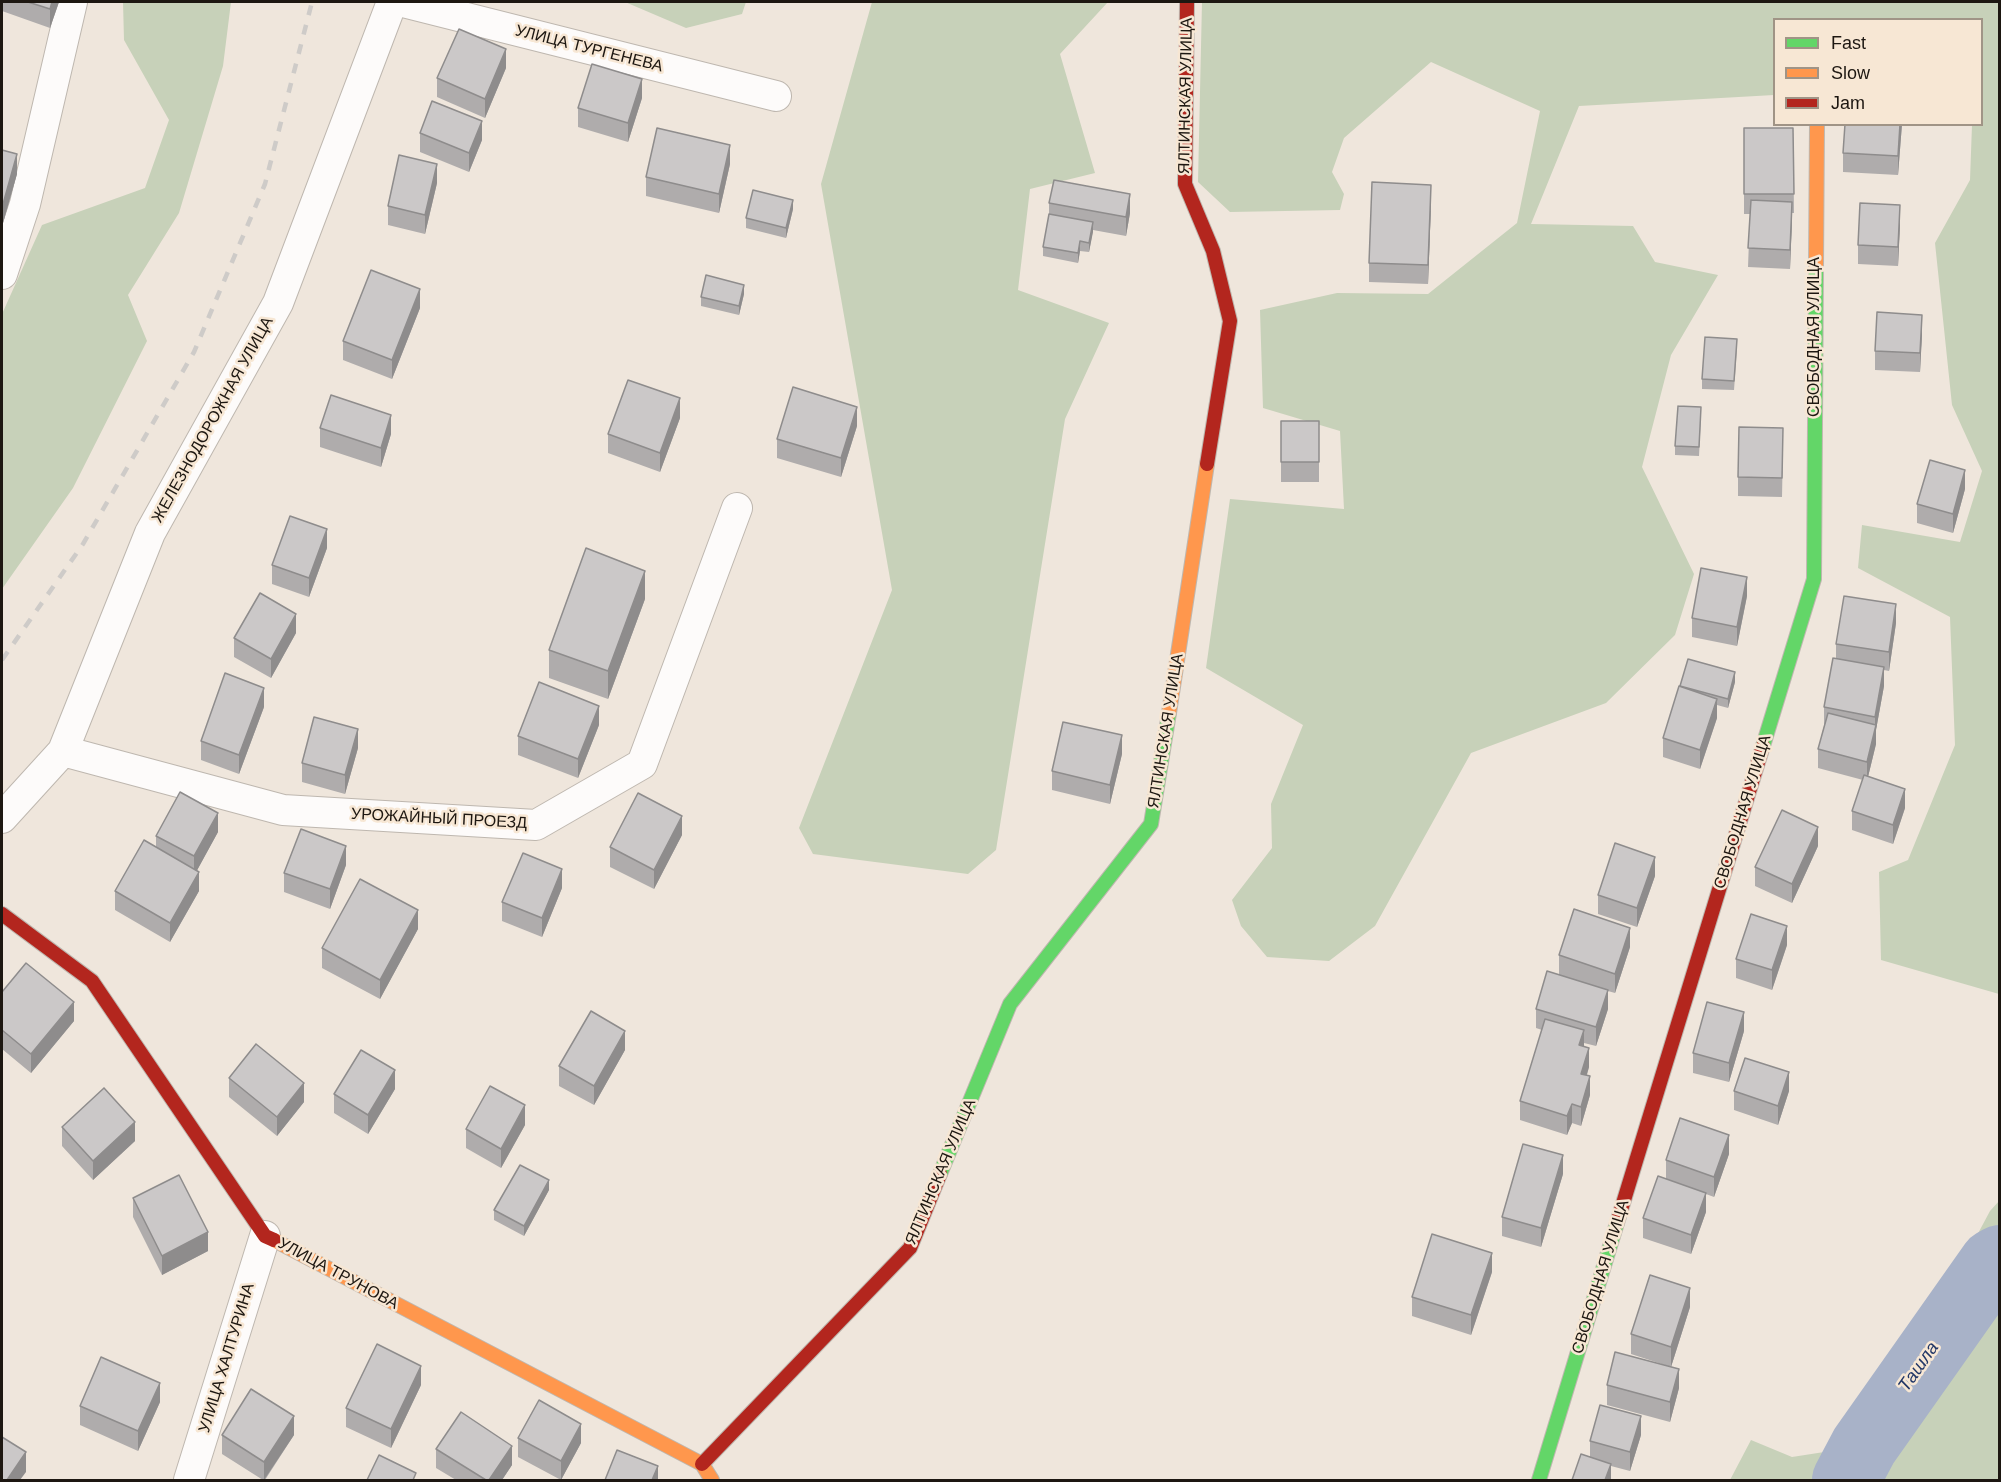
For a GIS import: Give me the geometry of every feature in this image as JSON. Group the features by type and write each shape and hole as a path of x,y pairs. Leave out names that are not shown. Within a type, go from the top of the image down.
{"street":[{"path":"2,274 25,204 72,2"},
{"name":"ЖЕЛЕЗНОДОРОЖНАЯ УЛИЦА","path":"2,818 63,751 150,534 278,303 392,2"},
{"name":"УЛИЦА ТУРГЕНЕВА","path":"403,2 776,96"},
{"name":"ЯЛТИНСКАЯ УЛИЦА","path":"702,1464 910,1248 1010,1004 1151,824 1230,321 1213,251 1185,184 1187,2"},
{"name":"СВОБОДНАЯ УЛИЦА","path":"1539,1480 1814,579 1817,126"},
{"name":"УРОЖАЙНЫЙ ПРОЕЗД","path":"63,751 283,810 536,825 642,764 737,508"},
{"name":"УЛИЦА ТРУНОВА","path":"7,924 92,981 265,1236 702,1464"},
{"name":"УЛИЦА ХАЛТУРИНА","path":"189,1480 265,1236"},
{"path":"702,1464 712,1480"}],"green space":[{"path":"123,2 231,2 223,66 179,213 128,295 147,341 73,488 2,589 2,314 42,225 145,188 169,120 124,40"},
{"path":"625,2 746,2 742,14 686,28"},
{"path":"872,2 1108,2 1060,54 1095,173 1030,189 1018,290 1109,323 1065,419 996,850 968,874 813,854 799,828 892,590 821,184"},
{"path":"1202,2 1999,2 1999,994 1881,960 1879,872 1908,860 1955,745 1950,617 1858,568 1862,525 1960,542 1982,471 1952,405 1935,243 1970,180 1972,126 1983,126 1983,18 1773,18 1773,95 1579,106 1531,224 1633,226 1655,262 1718,275 1671,355 1642,467 1694,574 1675,635 1606,703 1471,753 1375,926 1329,961 1267,957 1241,926 1232,900 1272,848 1271,804 1303,725 1206,668 1230,499 1344,509 1340,431 1263,408 1260,310 1337,293 1428,294 1517,223 1540,111 1431,62 1344,138 1332,172 1344,194 1340,210 1230,212 1198,182"},
{"path":"1999,1201 1999,1480 1730,1480 1751,1440 1792,1457 1850,1448 1920,1342 1990,1211"}],"building":[{"path":"28,2 52,2 50,9"},
{"path":"459,29 506,49 485,99 437,78"},
{"path":"592,64 642,79 628,123 578,108"},
{"path":"432,101 482,121 469,153 420,133"},
{"path":"1845,126 1900,126 1898,156 1843,153"},
{"path":"657,128 730,145 719,194 646,177"},
{"path":"1744,128 1793,128 1794,194 1744,194"},
{"path":"2,150 17,154 3,204 2,204"},
{"path":"399,155 437,164 425,215 388,206"},
{"path":"1054,180 1130,194 1126,217 1049,203"},
{"path":"1372,182 1431,185 1428,265 1369,263"},
{"path":"753,190 793,200 786,228 746,218"},
{"path":"1751,200 1792,202 1790,250 1748,248"},
{"path":"1860,203 1900,205 1898,247 1858,245"},
{"path":"1049,214 1093,222 1089,243 1080,241 1078,253 1043,247"},
{"path":"371,270 420,289 392,360 343,341"},
{"path":"706,275 744,285 739,306 701,297"},
{"path":"1877,312 1922,315 1920,353 1875,351"},
{"path":"1705,337 1737,339 1734,381 1702,379"},
{"path":"628,380 680,398 660,453 608,434"},
{"path":"793,387 857,407 841,458 777,439"},
{"path":"331,395 391,415 381,448 320,428"},
{"path":"1678,406 1701,407 1699,447 1675,446"},
{"path":"1281,421 1319,421 1319,462 1281,462"},
{"path":"1739,427 1783,428 1782,478 1738,477"},
{"path":"1930,460 1965,470 1953,514 1917,504"},
{"path":"290,516 327,529 309,578 272,565"},
{"path":"586,548 645,571 608,671 549,650"},
{"path":"1701,568 1747,577 1737,627 1692,618"},
{"path":"260,593 296,614 271,659 234,638"},
{"path":"1844,596 1896,604 1889,652 1836,644"},
{"path":"1833,658 1884,667 1875,717 1824,707"},
{"path":"1688,659 1735,672 1728,699 1680,686"},
{"path":"225,673 264,688 239,755 201,741"},
{"path":"539,682 599,706 578,759 518,736"},
{"path":"1679,686 1717,699 1700,750 1663,738"},
{"path":"1828,713 1876,725 1867,762 1818,749"},
{"path":"314,717 358,729 345,775 302,763"},
{"path":"1063,722 1122,735 1110,785 1052,771"},
{"path":"1864,775 1905,789 1893,825 1852,811"},
{"path":"180,792 218,813 194,856 156,836"},
{"path":"638,793 682,816 654,870 610,847"},
{"path":"1782,810 1818,827 1792,884 1755,867"},
{"path":"301,829 346,846 330,889 284,873"},
{"path":"144,840 199,872 170,923 115,891"},
{"path":"1615,843 1655,857 1637,908 1598,895"},
{"path":"523,853 562,869 542,918 502,902"},
{"path":"360,879 418,910 380,980 322,948"},
{"path":"1574,909 1630,928 1615,974 1559,955"},
{"path":"1751,914 1787,926 1772,970 1736,959"},
{"path":"26,963 74,1002 31,1054 2,1030 2,992"},
{"path":"1547,971 1608,990 1596,1027 1536,1009"},
{"path":"1707,1002 1744,1012 1729,1063 1693,1053"},
{"path":"591,1011 625,1031 594,1086 559,1066"},
{"path":"1545,1019 1584,1030 1579,1045 1589,1048 1581,1074 1590,1076 1581,1107 1572,1104 1567,1116 1520,1101"},
{"path":"256,1044 304,1083 277,1117 229,1078"},
{"path":"361,1050 395,1070 368,1115 334,1094"},
{"path":"1745,1058 1789,1072 1778,1106 1734,1091"},
{"path":"490,1086 525,1105 501,1149 466,1129"},
{"path":"104,1088 135,1122 93,1161 62,1127"},
{"path":"1680,1118 1729,1135 1714,1177 1666,1160"},
{"path":"1523,1144 1563,1155 1541,1228 1502,1217"},
{"path":"520,1165 549,1180 524,1226 494,1210"},
{"path":"179,1175 208,1232 162,1256 133,1198"},
{"path":"1658,1176 1706,1193 1691,1235 1643,1218"},
{"path":"1432,1234 1492,1253 1471,1315 1412,1297"},
{"path":"1650,1275 1690,1288 1671,1347 1631,1334"},
{"path":"377,1344 421,1366 391,1429 346,1408"},
{"path":"1615,1352 1679,1369 1670,1402 1607,1385"},
{"path":"101,1357 160,1383 138,1431 80,1406"},
{"path":"251,1389 294,1416 264,1462 222,1435"},
{"path":"539,1400 581,1424 561,1461 518,1438"},
{"path":"1600,1405 1641,1416 1630,1452 1590,1441"},
{"path":"461,1412 512,1446 489,1480 436,1449"},
{"path":"2,1437 26,1452 7,1480 2,1480"},
{"path":"617,1450 658,1466 652,1480 605,1480"},
{"path":"1581,1454 1611,1464 1605,1480 1572,1480"},
{"path":"379,1455 416,1473 413,1480 367,1480"}],"waterway":[{"name":"Ташла","path":"1846,1480 1864,1446 1993,1263 2000,1259"}],"railway":[{"path":"2,660 83,544 194,352 265,184 312,2"}],"traffic: fast":[{"path":"1763,746 1814,579 1816,266"},
{"path":"940,1174 1010,1004 1151,824 1169,713"},
{"path":"1539,1480 1617,1223"}],"traffic: slow":[{"path":"1816,266 1817,126"},
{"path":"1169,713 1207,464"},
{"path":"274,1240 702,1464 712,1480"}],"traffic: jam":[{"path":"1187,2 1185,184 1213,251 1230,321 1207,464"},
{"path":"1617,1223 1763,746"},
{"path":"2,914 92,981 265,1236 274,1240"},
{"path":"702,1464 910,1248 940,1174"}]}
